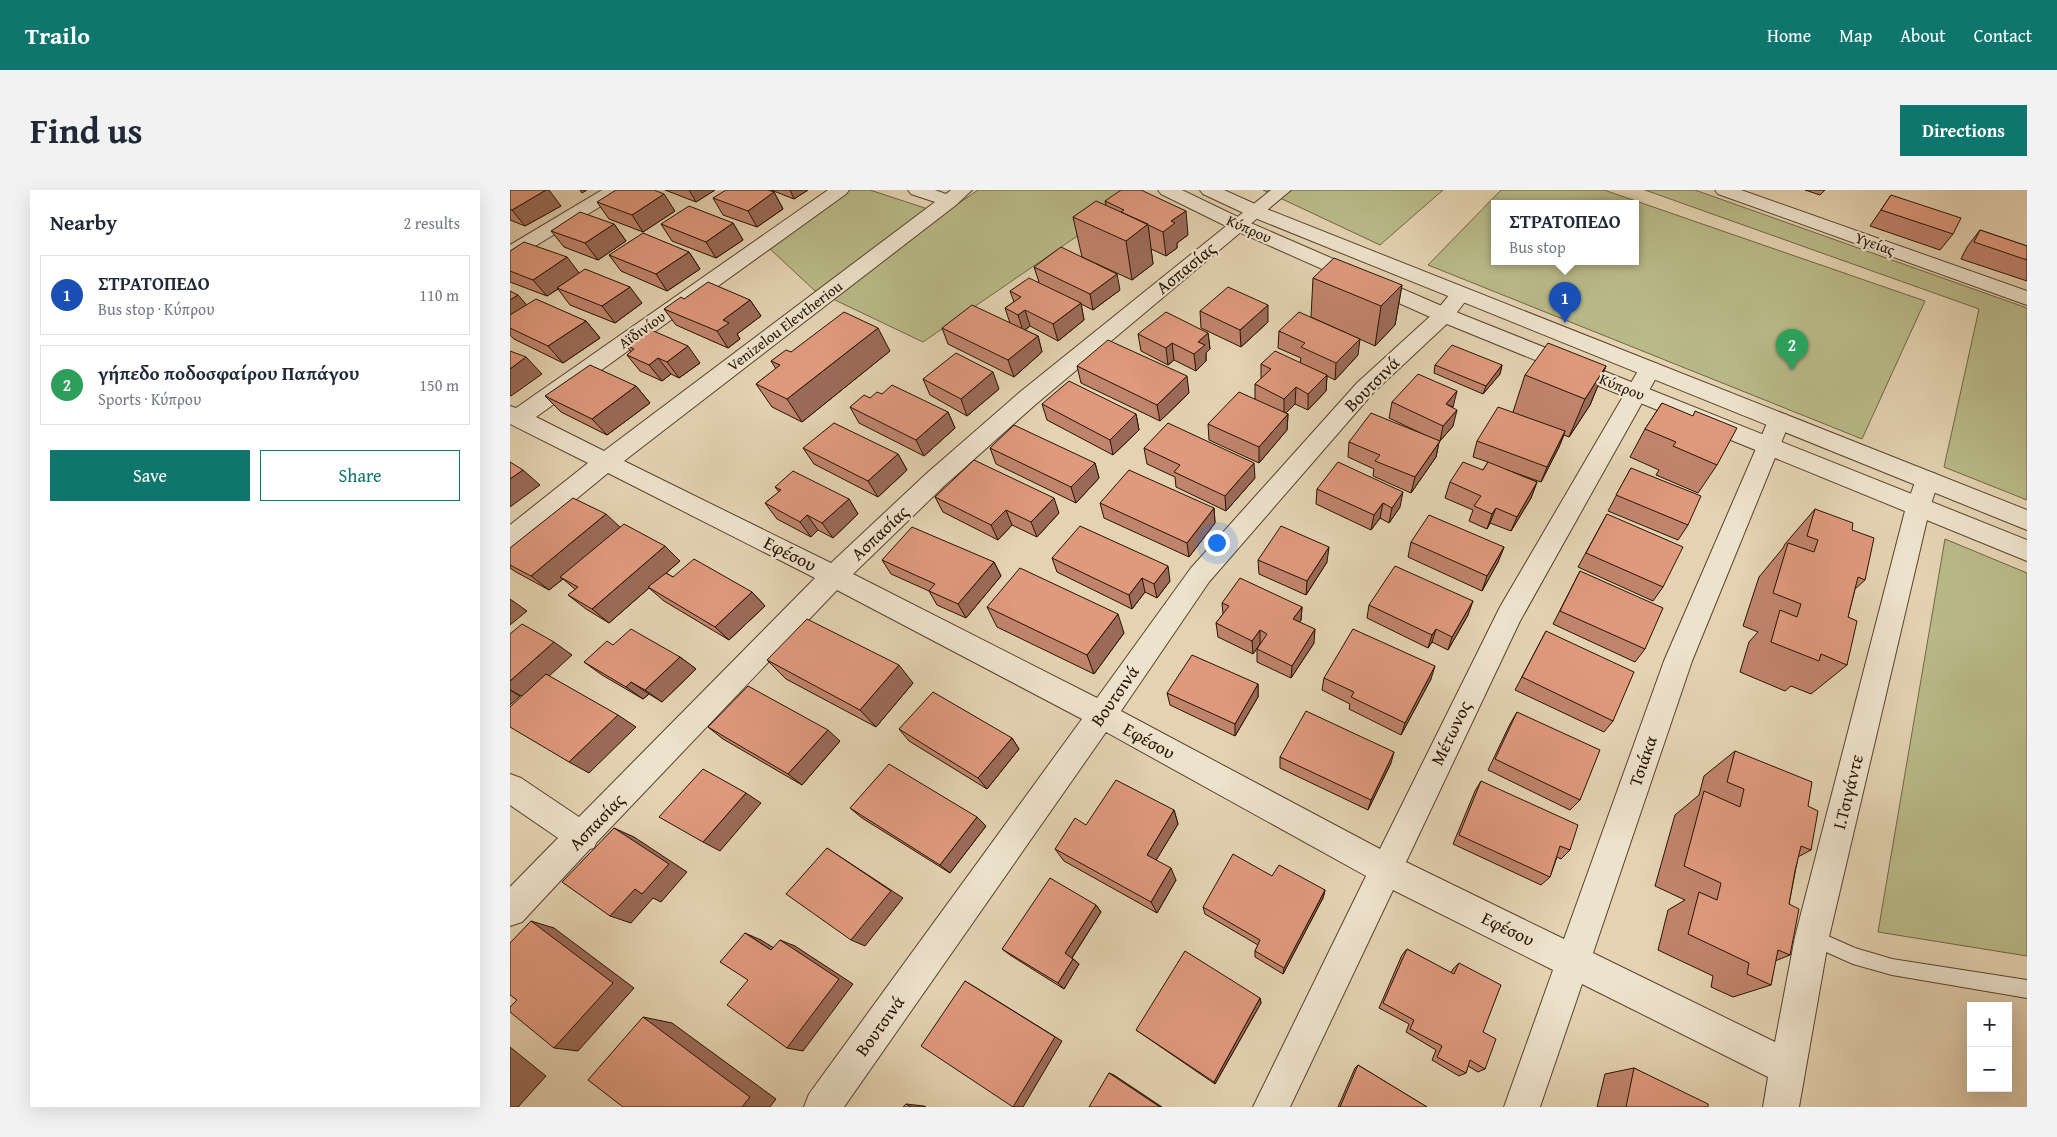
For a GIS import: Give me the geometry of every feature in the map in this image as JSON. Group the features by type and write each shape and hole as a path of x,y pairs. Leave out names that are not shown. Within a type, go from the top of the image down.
{"street":[{"path":"510,253 615,190"},
{"name":"Αϊδινίου","path":"514,416 840,190"},
{"path":"917,190 956,196"},
{"name":"Κύπρου","path":"1167,190 1248,218 1452,305 1922,494 2027,551"},
{"name":"Κύπρου","path":"1209,190 1248,218"},
{"name":"Ασπασίας","path":"510,910 583,837 834,576 935,480 1028,398 1282,190"},
{"name":"Υγείας","path":"1724,190 2027,298"},
{"name":"Venizelou Elevtheriou","path":"510,539 607,461 956,196"},
{"name":"Βουτσινά","path":"822,1107 1200,575 1365,388 1452,305"},
{"name":"Μέτωνος","path":"1271,1107 1508,615 1643,381"},
{"name":"Εφέσου","path":"514,416 834,576 1102,715 1385,869 1573,960 1788,1068"},
{"name":"Τσιάκα","path":"1522,1107 1678,661 1773,433"},
{"name":"Κύπρου","path":"1922,494 2027,520"},
{"name":"Ι.Τσιγάντε","path":"1782,1107 1812,937 1922,494"},
{"path":"510,788 583,837"}],"lane":[{"path":"1812,937 1853,956 1892,967 2027,989"}],"green space":[{"path":"848,190 870,190 943,214 978,190 1127,190 1137,195 923,342 814,290 768,247"},
{"path":"1263,190 1443,190 1380,245"},
{"path":"1501,190 1604,190 1633,200 1491,200"},
{"path":"1645,190 1695,190 2027,308 2027,500 1944,467 1979,309"},
{"path":"1491,200 1491,265 1639,265 1639,202 1925,301 1862,439 1428,265"},
{"path":"1945,539 2027,573 2027,956 1878,932"}],"building":[{"path":"510,190 546,190 512,210 510,209"},
{"path":"616,190 654,190 664,194 632,215 597,202"},
{"path":"726,190 768,190 774,192 748,211 713,198"},
{"path":"1121,190 1141,190 1186,211 1171,221 1175,223 1163,232 1121,212 1124,210 1105,201"},
{"path":"1891,195 1961,218 1953,234 1881,210"},
{"path":"1096,201 1148,224 1126,241 1073,217"},
{"path":"689,206 733,223 706,242 661,224"},
{"path":"580,212 614,224 585,243 551,231"},
{"path":"1980,230 2027,246 2027,260 1974,242"},
{"path":"643,233 689,252 656,274 609,255"},
{"path":"524,242 567,257 533,280 510,271 510,251"},
{"path":"1061,247 1117,274 1090,294 1034,267"},
{"path":"1334,258 1402,285 1381,306 1313,278"},
{"path":"585,269 630,287 602,306 557,288"},
{"path":"1029,278 1081,303 1053,324 1025,310 1018,315 1005,308 1021,297 1010,291"},
{"path":"708,282 750,300 723,320 729,323 717,331 664,309 681,297 684,299"},
{"path":"1228,287 1268,305 1240,330 1200,311"},
{"path":"510,291 518,295 510,300"},
{"path":"536,299 586,321 548,346 510,328 510,315"},
{"path":"972,305 1038,336 1008,360 942,328"},
{"path":"844,312 878,328 787,399 756,384 780,365 771,361 786,350 791,352"},
{"path":"1166,312 1208,333 1198,342 1205,345 1194,354 1172,343 1166,348 1138,334"},
{"path":"1299,312 1360,339 1336,363 1301,347 1305,343 1279,331"},
{"path":"649,329 688,346 667,362 658,358 649,365 627,355 634,349 626,345"},
{"path":"1108,340 1187,376 1157,405 1077,366"},
{"path":"1548,343 1606,366 1585,399 1525,375"},
{"path":"1452,345 1502,365 1486,386 1435,365"},
{"path":"510,351 526,357 510,369"},
{"path":"1275,351 1327,375 1308,394 1296,387 1284,399 1255,384 1271,369 1261,364"},
{"path":"956,353 993,372 961,399 923,379"},
{"path":"590,365 636,386 592,419 545,396"},
{"path":"1418,374 1457,391 1446,404 1457,410 1443,426 1392,402"},
{"path":"1069,381 1136,414 1110,440 1042,404"},
{"path":"892,385 948,412 916,440 850,407 864,395 870,398 877,392 882,394"},
{"path":"1239,392 1288,414 1259,447 1208,424"},
{"path":"1662,403 1693,416 1695,411 1737,428 1717,465 1673,446 1676,442 1645,429"},
{"path":"1498,407 1565,431 1547,467 1477,441"},
{"path":"1371,413 1440,441 1415,477 1375,461 1380,455 1349,442"},
{"path":"834,423 898,454 868,481 803,448"},
{"path":"1168,423 1254,463 1225,496 1174,472 1180,465 1144,448"},
{"path":"1014,425 1095,463 1071,487 990,448"},
{"path":"974,460 1054,498 1031,522 1006,510 991,525 935,497"},
{"path":"510,462 523,470 510,479"},
{"path":"1338,462 1403,492 1392,508 1383,503 1374,515 1317,489"},
{"path":"1463,462 1483,470 1488,462 1537,482 1517,517 1496,508 1492,514 1474,506 1481,496 1450,482"},
{"path":"1631,468 1701,496 1688,525 1616,495"},
{"path":"1129,470 1214,508 1187,543 1100,503"},
{"path":"793,471 849,499 822,523 807,515 800,522 765,503 781,490 775,487"},
{"path":"573,498 606,514 531,576 510,565 510,548"},
{"path":"1815,509 1853,523 1852,530 1874,538 1865,580 1858,577 1848,617 1857,621 1847,665 1821,654 1819,661 1771,642 1780,610 1797,617 1801,604 1773,593 1788,543 1814,552 1818,540 1807,536"},
{"path":"1607,514 1683,547 1663,587 1586,553"},
{"path":"1429,515 1504,547 1487,576 1411,542"},
{"path":"624,524 665,546 592,609 568,595 578,587 560,577"},
{"path":"1080,526 1168,566 1154,584 1142,578 1129,595 1052,558"},
{"path":"1281,526 1329,547 1307,581 1258,560"},
{"path":"912,527 994,562 958,604 929,591 935,584 882,560"},
{"path":"694,559 752,592 715,627 648,587 666,573 673,577"},
{"path":"1395,566 1473,601 1452,637 1436,629 1432,635 1369,605"},
{"path":"1020,568 1118,614 1087,655 987,607"},
{"path":"1580,571 1663,608 1645,649 1560,611"},
{"path":"1240,578 1302,607 1293,619 1315,629 1292,666 1257,649 1267,634 1260,630 1252,641 1216,623 1229,606 1222,603"},
{"path":"807,619 899,665 860,710 767,660"},
{"path":"522,624 554,642 510,681 510,634"},
{"path":"631,629 680,657 645,690 631,682 626,687 584,662 607,641 613,645"},
{"path":"1353,629 1435,666 1405,723 1351,697 1354,692 1324,678"},
{"path":"1546,631 1634,672 1613,721 1522,677"},
{"path":"1192,655 1258,684 1235,724 1167,693"},
{"path":"546,674 618,715 569,762 510,727 510,707"},
{"path":"748,686 828,730 788,774 708,727"},
{"path":"933,692 1012,738 978,778 899,729"},
{"path":"1306,711 1394,752 1371,800 1280,757"},
{"path":"1517,712 1600,750 1580,800 1495,759"},
{"path":"1735,751 1812,782 1808,806 1818,811 1811,850 1801,846 1795,871 1789,904 1799,909 1790,955 1778,950 1771,985 1747,974 1749,963 1688,934 1699,892 1717,900 1721,883 1684,866 1704,791 1740,807 1744,789 1727,782"},
{"path":"889,764 977,817 940,865 850,808"},
{"path":"703,769 746,793 703,842 659,817"},
{"path":"1116,780 1174,810 1147,855 1171,868 1151,902 1055,849 1075,818 1086,825"},
{"path":"1481,781 1578,825 1570,850 1560,846 1550,877 1459,835"},
{"path":"614,828 669,864 642,894 635,889 610,916 562,882"},
{"path":"827,848 891,891 851,940 786,894"},
{"path":"1233,854 1272,876 1279,865 1325,890 1284,968 1255,951 1260,940 1203,907"},
{"path":"1050,878 1096,905 1065,953 1073,959 1058,983 1002,949"},
{"path":"531,921 613,983 554,1048 510,1012 510,1007 517,1000 510,995 510,943"},
{"path":"745,933 771,950 780,940 839,979 787,1048 727,1005 748,980 720,962"},
{"path":"1407,949 1454,974 1459,963 1501,985 1483,1032 1496,1039 1485,1069 1470,1060 1466,1073 1437,1057 1442,1046 1410,1029 1414,1020 1383,1003"},
{"path":"1185,951 1260,998 1214,1082 1136,1030"},
{"path":"965,981 1055,1037 1013,1107 921,1046"},
{"path":"643,1017 750,1097 742,1107 623,1107 588,1080"},
{"path":"1358,1065 1427,1107 1340,1107"},
{"path":"1634,1068 1708,1104 1708,1107 1626,1107"},
{"path":"1109,1073 1160,1107 1089,1107"}],"place":[{"name":"ΣΤΡΑΤΟΠΕΔΟ","path":"1565,323"},
{"name":"γήπεδο ποδοσφαίρου Παπάγου","path":"1792,370"}]}
